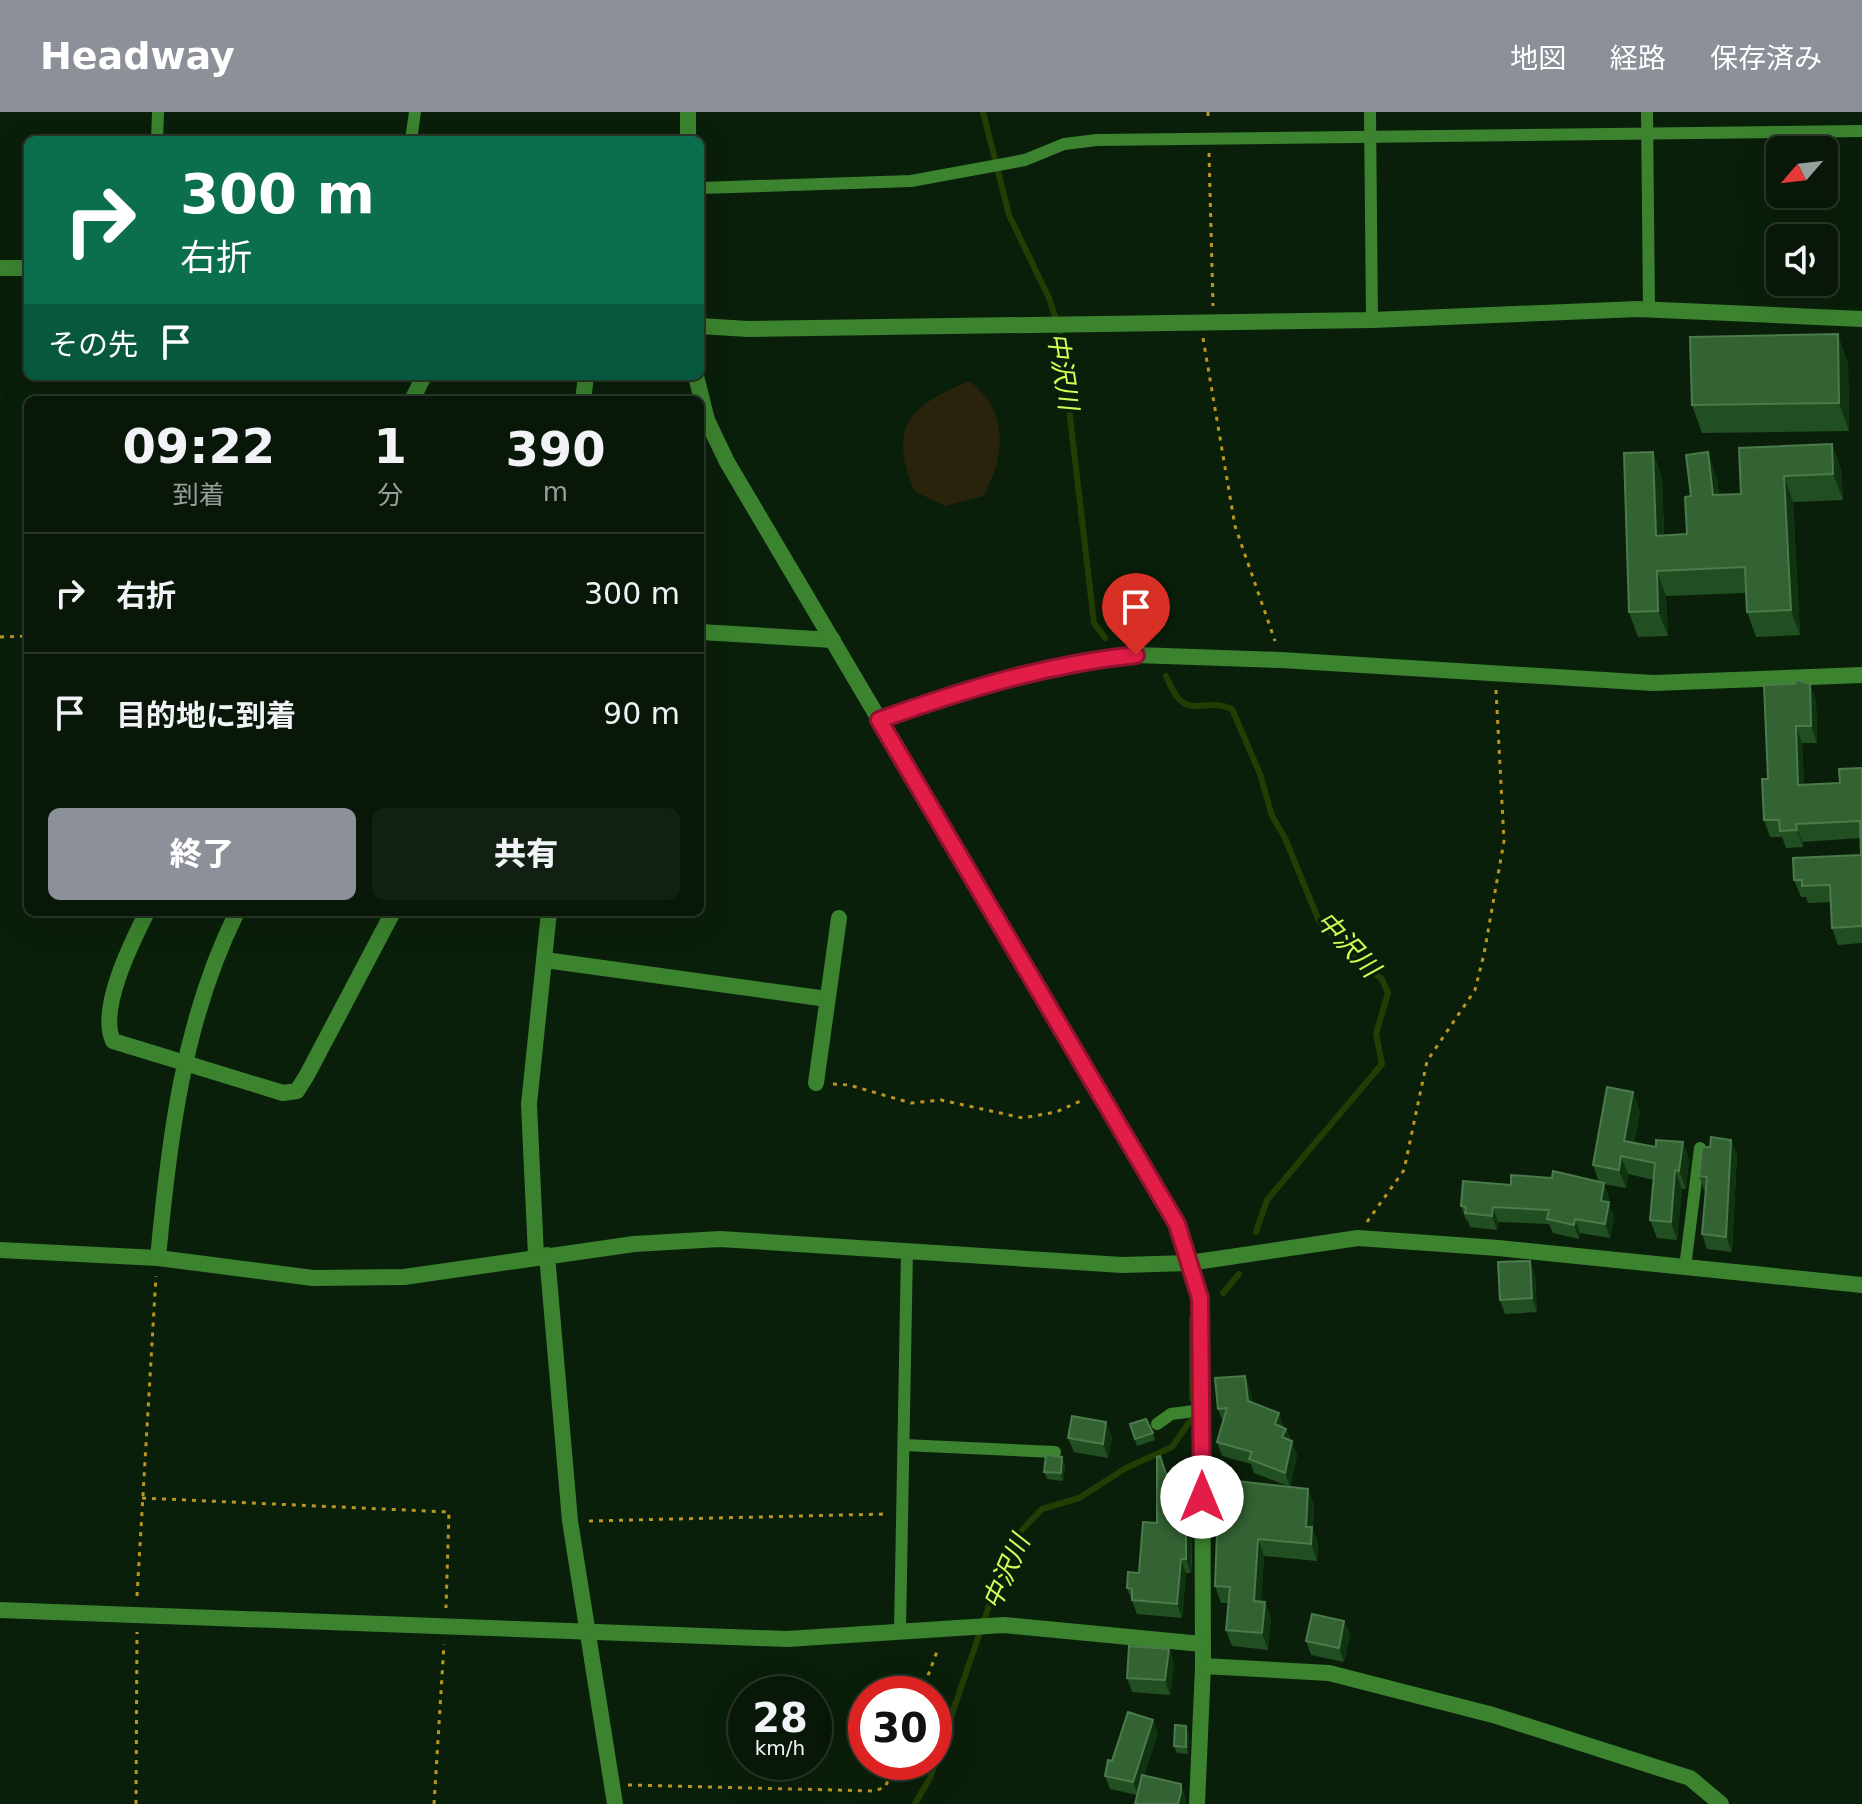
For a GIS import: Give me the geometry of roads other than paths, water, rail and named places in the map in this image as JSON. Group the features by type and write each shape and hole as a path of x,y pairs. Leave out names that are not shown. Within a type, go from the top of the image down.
{"street":[{"path":"688,112 688,136"},
{"path":"0,268 24,268"},
{"path":"704,326 748,329 1372,320 1649,309 1862,319"},
{"path":"704,408 727,462 1177,1224 1200,1298 1203,1666 1197,1804"},
{"path":"704,632 833,640"},
{"path":"879,720 963,690 1083,661 1136,655 1281,660 1653,683 1862,675"},
{"path":"145,916 121,967 108,1031 113,1041 283,1093 297,1091 391,916"},
{"path":"158,1258 183,1064 203,990 235,916"},
{"path":"549,916 529,1104 541,1255 570,1521 615,1804"},
{"path":"816,1083 839,918"},
{"path":"545,960 827,999"},
{"path":"0,1250 158,1258 313,1278 389,1277 634,1244 720,1239 1122,1265 1189,1263 1358,1238 1862,1285"},
{"path":"0,1610 787,1639 949,1626 1004,1625 1202,1644"},
{"path":"1203,1666 1329,1673 1493,1715 1690,1778 1721,1804"}],"lane":[{"path":"157,136 158,112"},
{"path":"412,136 415,112"},
{"path":"1370,112 1372,320"},
{"path":"1647,112 1649,309"},
{"path":"704,188 911,181 1025,160 1064,144 1370,134 1862,131"},
{"path":"1685,1267 1700,1148"},
{"path":"900,1630 907,1250"},
{"path":"1157,1424 1179,1411 1202,1410"},
{"path":"904,1445 1055,1452"}],"waterway":[{"name":"中沢川","path":"983,112 1009,215 1049,298 1060,331 1094,623 1105,638"},
{"name":"中沢川","path":"1166,676 1173,691 1187,705 1232,709 1260,774 1272,816 1285,838 1319,921 1382,979 1388,993 1376,1034 1382,1064 1267,1200 1256,1232"},
{"name":"中沢川","path":"1223,1293 1239,1274"},
{"name":"中沢川","path":"1192,1318 1192,1399"},
{"name":"中沢川","path":"915,1804 930,1778 1002,1568 1021,1531 1042,1509 1079,1498 1126,1468 1172,1447 1190,1421"}]}
